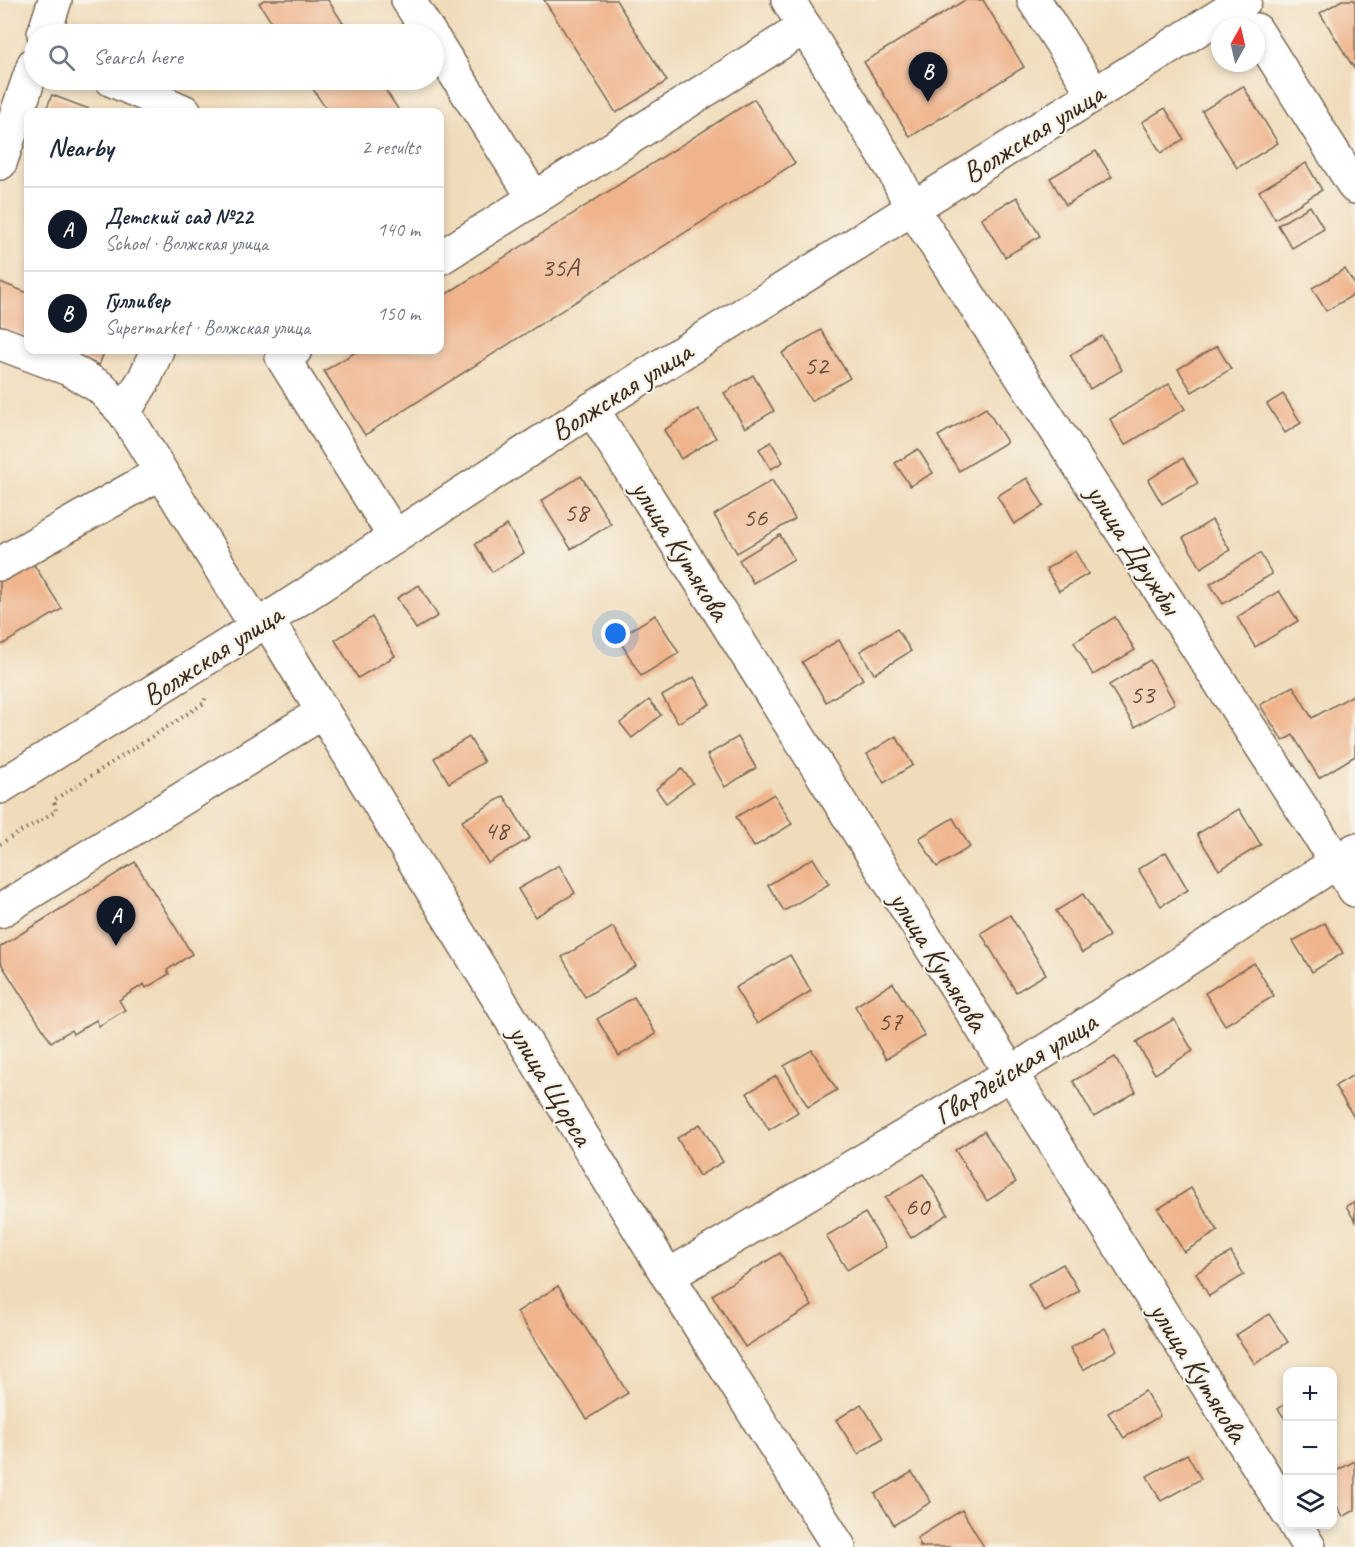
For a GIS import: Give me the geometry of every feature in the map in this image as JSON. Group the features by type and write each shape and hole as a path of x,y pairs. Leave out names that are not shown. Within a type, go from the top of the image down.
{"street":[{"path":"47,24 55,0"},
{"path":"408,0 424,24"},
{"name":"улица Дружбы","path":"788,0 894,171 912,208 1346,856 1355,890"},
{"path":"1034,0 1094,94"},
{"path":"1248,15 1355,187"},
{"name":"Волжская улица","path":"0,787 262,623 592,409 1094,94 1248,15"},
{"path":"444,255 805,27"},
{"path":"444,56 534,198"},
{"path":"0,163 25,90"},
{"path":"135,90 176,108"},
{"name":"улица Щорса","path":"0,343 24,352"},
{"name":"улица Щорса","path":"29,354 69,369 100,387 124,412 160,473 323,712 668,1276 839,1547"},
{"path":"124,412 145,378 155,354"},
{"path":"287,354 282,357 396,537"},
{"name":"улица Кутякова","path":"592,409 1283,1507"},
{"path":"0,564 160,473"},
{"path":"0,911 323,712"},
{"name":"Гвардейская улица","path":"668,1276 1010,1074 1346,856"},
{"path":"1298,1529 1309,1547"}],"path":[{"path":"0,844 56,811 54,800 204,703 207,693"}],"building":[{"path":"264,0 328,0 344,24 273,24 259,3"},
{"path":"544,0 616,0 667,81 616,113"},
{"path":"965,0 983,0 1024,67 910,137 864,62"},
{"path":"1342,0 1355,0 1355,70 1320,13"},
{"path":"1243,86 1278,143 1237,168 1202,111"},
{"path":"314,90 386,90 397,108 325,108"},
{"path":"52,95 86,108 47,108"},
{"path":"754,99 795,163 365,435 324,371 352,354 444,354 444,295"},
{"path":"1165,108 1184,139 1161,153 1142,122"},
{"path":"1096,151 1112,177 1066,205 1050,178"},
{"path":"1306,163 1322,190 1275,219 1259,191"},
{"path":"1017,197 1040,236 1005,257 981,218"},
{"path":"1310,206 1324,229 1292,248 1278,225"},
{"path":"1345,269 1355,285 1355,294 1326,311 1312,288"},
{"path":"0,282 24,291 24,335 0,326"},
{"path":"821,330 850,378 811,401 782,353"},
{"path":"1102,336 1122,370 1090,389 1070,355"},
{"path":"1217,346 1231,369 1192,392 1178,369"},
{"path":"70,354 103,354 99,365"},
{"path":"753,375 774,411 745,428 724,393"},
{"path":"1169,384 1185,409 1125,445 1110,419"},
{"path":"1283,394 1301,423 1285,433 1267,404"},
{"path":"986,408 1007,442 959,471 938,436"},
{"path":"698,409 716,438 681,459 664,430"},
{"path":"771,442 783,462 771,469 759,449"},
{"path":"918,449 933,473 910,486 895,463"},
{"path":"1183,458 1198,483 1162,504 1148,480"},
{"path":"581,476 611,524 571,549 541,501"},
{"path":"1027,478 1044,506 1014,524 997,496"},
{"path":"772,480 795,519 737,553 714,515"},
{"path":"1212,520 1230,550 1201,568 1183,538"},
{"path":"507,525 524,553 492,572 475,544"},
{"path":"780,535 794,559 753,583 739,560"},
{"path":"1075,551 1088,574 1059,591 1046,569"},
{"path":"1260,553 1272,574 1223,604 1210,584"},
{"path":"31,560 62,609 0,646 0,579"},
{"path":"419,585 438,616 416,629 397,598"},
{"path":"1279,591 1298,621 1255,647 1237,617"},
{"path":"655,615 679,653 641,676 618,638"},
{"path":"372,617 395,656 358,678 335,640"},
{"path":"1115,617 1135,650 1093,675 1074,642"},
{"path":"897,629 911,651 874,674 860,651"},
{"path":"839,640 863,679 826,702 802,662"},
{"path":"1150,660 1175,703 1135,727 1109,685"},
{"path":"694,677 710,704 678,723 662,696"},
{"path":"1293,686 1312,718 1355,694 1355,756 1319,778 1293,735 1283,741 1260,705"},
{"path":"649,700 661,715 632,738 620,723"},
{"path":"896,736 913,765 884,783 867,754"},
{"path":"469,737 484,762 449,783 434,758"},
{"path":"738,737 756,768 725,787 707,755"},
{"path":"682,769 693,783 666,803 656,789"},
{"path":"774,794 792,824 754,847 736,817"},
{"path":"504,796 530,838 488,863 462,821"},
{"path":"1239,809 1261,845 1219,870 1197,834"},
{"path":"953,818 970,847 937,867 919,838"},
{"path":"1166,852 1188,890 1161,906 1138,869"},
{"path":"813,858 829,884 784,911 768,885"},
{"path":"135,862 192,954 167,970 169,974 146,988 144,984 119,1000 125,1010 99,1026 96,1020 73,1034 71,1030 51,1042 0,962 0,947"},
{"path":"559,865 575,893 535,917 518,889"},
{"path":"1083,894 1109,936 1082,953 1056,911"},
{"path":"1010,915 1046,974 1016,992 981,933"},
{"path":"1325,923 1343,953 1312,972 1293,941"},
{"path":"613,927 636,966 585,997 562,957"},
{"path":"790,955 811,991 757,1024 735,988"},
{"path":"1254,963 1274,996 1225,1025 1205,993"},
{"path":"893,983 925,1036 886,1059 855,1006"},
{"path":"634,997 656,1034 619,1056 597,1019"},
{"path":"1174,1019 1193,1051 1155,1074 1136,1042"},
{"path":"812,1050 837,1090 808,1107 784,1066"},
{"path":"1115,1057 1136,1092 1094,1117 1073,1081"},
{"path":"1355,1074 1355,1119 1335,1086"},
{"path":"776,1076 798,1112 769,1130 747,1093"},
{"path":"700,1124 723,1162 699,1176 677,1138"},
{"path":"984,1131 1016,1182 987,1201 955,1150"},
{"path":"923,1174 948,1214 911,1238 885,1198"},
{"path":"1191,1188 1218,1231 1184,1252 1158,1209"},
{"path":"1355,1201 1355,1221 1346,1206"},
{"path":"865,1213 886,1247 847,1270 826,1236"},
{"path":"1231,1252 1244,1275 1209,1296 1196,1273"},
{"path":"780,1253 812,1306 745,1347 712,1295"},
{"path":"1063,1264 1079,1291 1045,1312 1028,1284"},
{"path":"558,1286 628,1393 587,1419 517,1312"},
{"path":"1269,1314 1288,1342 1255,1364 1236,1335"},
{"path":"1105,1328 1117,1350 1083,1370 1070,1348"},
{"path":"1145,1391 1160,1416 1124,1438 1108,1413"},
{"path":"861,1404 883,1438 858,1454 836,1420"},
{"path":"1283,1406 1283,1416 1278,1409"},
{"path":"1187,1454 1201,1479 1161,1501 1147,1476"},
{"path":"1355,1461 1355,1510 1343,1517 1337,1507 1337,1470"},
{"path":"912,1472 931,1502 894,1525 875,1494"},
{"path":"962,1510 984,1547 919,1547 921,1546 917,1538"}],"place":[{"name":"Гулливер","path":"928,102"},
{"name":"Детский сад №22","path":"116,946"}]}
